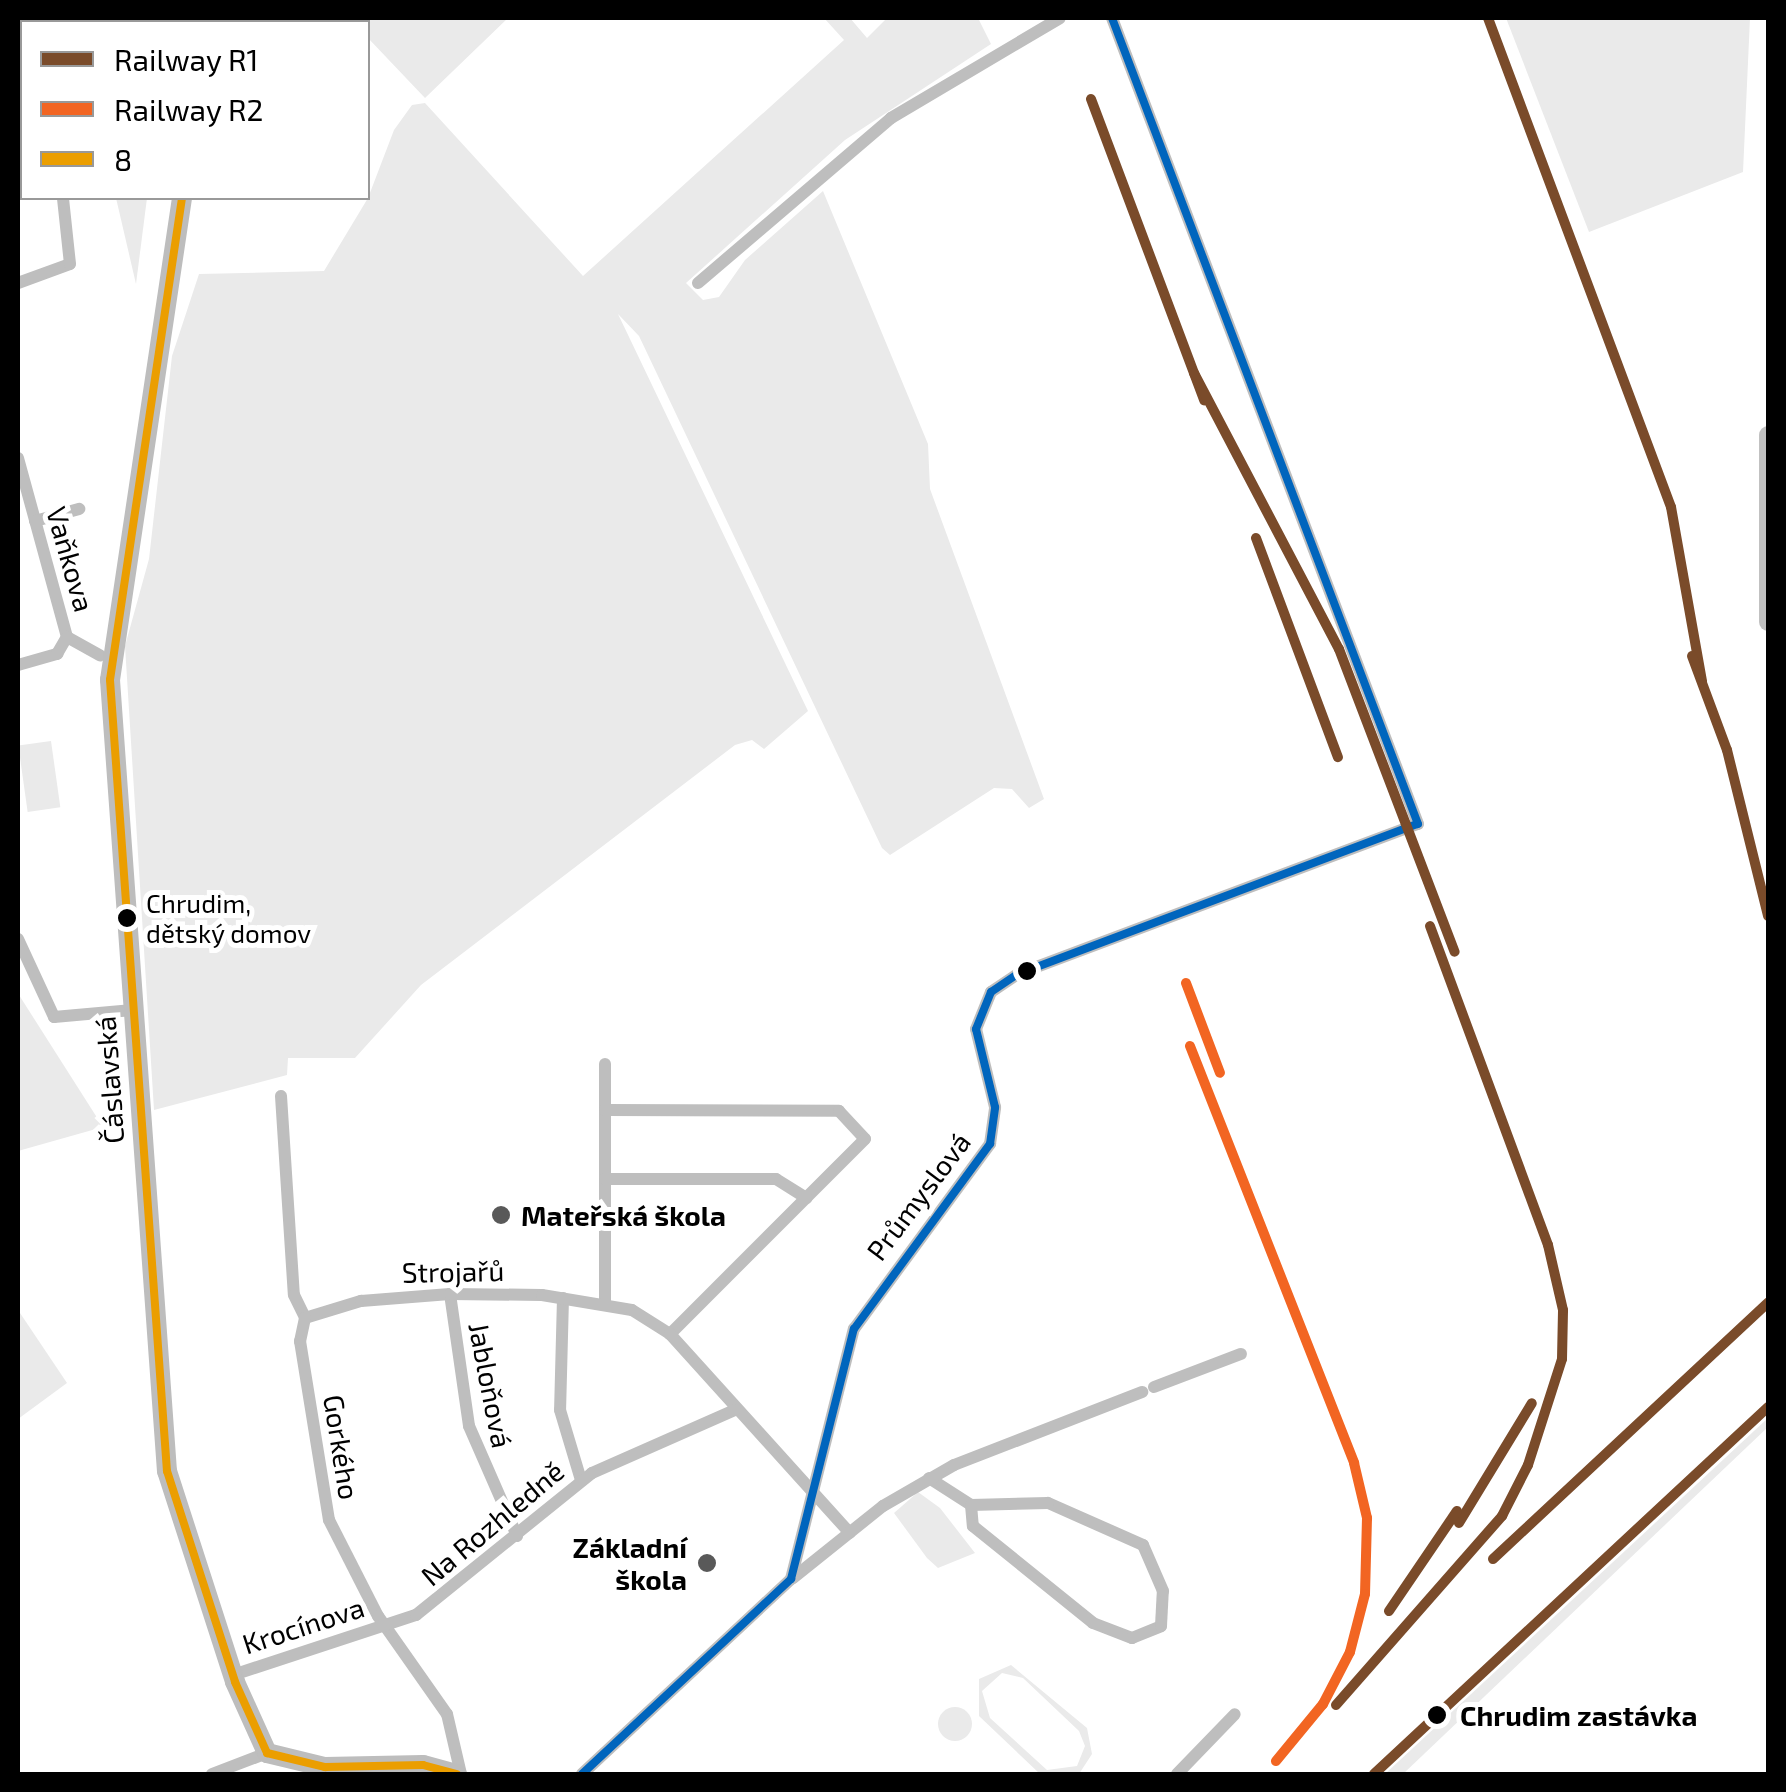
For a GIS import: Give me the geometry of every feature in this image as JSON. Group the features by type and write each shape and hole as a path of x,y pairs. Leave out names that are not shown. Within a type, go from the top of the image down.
{"main road":[{"name":"Čáslavská","path":"182,200 105,655 166,1462 233,1675 268,1752"},
{"path":"268,1752 325,1767 423,1765 459,1774"}],"street":[{"path":"698,283 890,118 1060,18"},
{"name":"Průmyslová","path":"791,1579 854,1329 990,1144 994,1107 976,1030 991,992 1018,974 1418,824 1112,18"},
{"path":"18,283 70,264 63,200"},
{"path":"1768,434 1768,622"},
{"name":"Vaňkova","path":"18,458 68,637 105,655"},
{"path":"35,521 79,509"},
{"path":"57,654 68,637"},
{"path":"18,665 57,654 105,655"},
{"path":"18,938 54,1016 133,1010"},
{"path":"605,1064 605,1303"},
{"name":"Gorkého","path":"281,1096 294,1295 305,1318 300,1341 330,1520 447,1714 459,1774"},
{"path":"605,1110 839,1111 865,1139 670,1334"},
{"path":"605,1179 776,1178 806,1198"},
{"name":"Strojařů","path":"305,1318 360,1301 450,1294 605,1303 670,1334 812,1500 850,1533"},
{"name":"Jabloňová","path":"450,1294 469,1426 502,1516 517,1536"},
{"path":"563,1298 560,1410 581,1480"},
{"path":"582,1774 791,1579 930,1478 1241,1354"},
{"name":"Na Rozhledně","path":"390,1625 441,1601 581,1480 735,1410"},
{"path":"930,1478 971,1506 1048,1503 1143,1546 1164,1591 1161,1626 1132,1638 1094,1624 974,1526 971,1506"},
{"name":"Krocínova","path":"233,1675 390,1625"},
{"path":"1178,1774 1235,1714"},
{"path":"212,1774 268,1752"}],"shaded area":[{"path":"348,18 508,18 425,98 370,40 370,20"},
{"path":"824,18 850,18 867,38 887,18 978,18 991,44 845,140 686,283 703,300 719,297 745,260 823,191 928,444 930,489 1044,799 1029,808 1012,789 994,788 890,855 882,848 639,336 618,314 808,711 764,749 752,740 735,745 421,985 355,1058 288,1058 287,1075 154,1110 125,646 149,559 172,356 199,274 324,271 370,200 394,130 412,105 425,103 583,276 844,40"},
{"path":"1506,18 1750,18 1743,172 1589,232"},
{"path":"116,200 147,200 136,284"},
{"path":"51,741 60,807 28,812 18,746"},
{"path":"19,995 103,1127 18,1151"},
{"path":"18,1310 67,1383 18,1419"},
{"path":"1768,1418 1768,1427 1403,1774 1385,1774"},
{"path":"918,1492 940,1508 975,1553 938,1568 927,1558 894,1513"},
{"path":"1011,1665 1087,1728 1092,1754 1079,1774 1040,1774 979,1716 979,1679","holes":["1002,1673 1023,1678 1079,1731 1085,1746 1077,1766 1047,1770 990,1718 982,1691"]},
{"path":"955,1707 967,1712 972,1724 967,1736 955,1741 943,1736 938,1724 943,1712"}],"rail line":[{"name":"R1","path":"1488,18 1671,507 1702,681"},
{"name":"R1","path":"1091,99 1204,400"},
{"name":"R1","path":"1194,373 1339,649 1455,952"},
{"name":"R1","path":"1256,538 1338,757"},
{"name":"R1","path":"1692,656 1727,750 1768,916"},
{"name":"R1","path":"1336,1705 1502,1516 1528,1465 1562,1359 1563,1310 1548,1245 1430,926"},
{"name":"R2","path":"1186,983 1220,1073"},
{"name":"R2","path":"1190,1046 1354,1463 1367,1518 1365,1594 1350,1652 1323,1704 1276,1761"},
{"name":"R1","path":"1493,1559 1768,1303"},
{"name":"R1","path":"1459,1523 1532,1403"},
{"name":"R1","path":"1374,1774 1768,1407"},
{"name":"R1","path":"1389,1611 1457,1511"}],"transit line":[{"path":"582,1774 791,1579 854,1329 990,1144 995,1107 976,1029 991,992 1018,974 1418,824 1112,18"},
{"name":"8","path":"182,200 110,680 167,1471 235,1682 267,1753 325,1767 423,1765 457,1774"}],"place":[{"name":"Chrudim, dětský domov","path":"127,918"},
{"name":"Mateřská škola","path":"501,1215"},
{"name":"Základní škola","path":"707,1563"},
{"name":"Chrudim zastávka","path":"1437,1715"}]}
